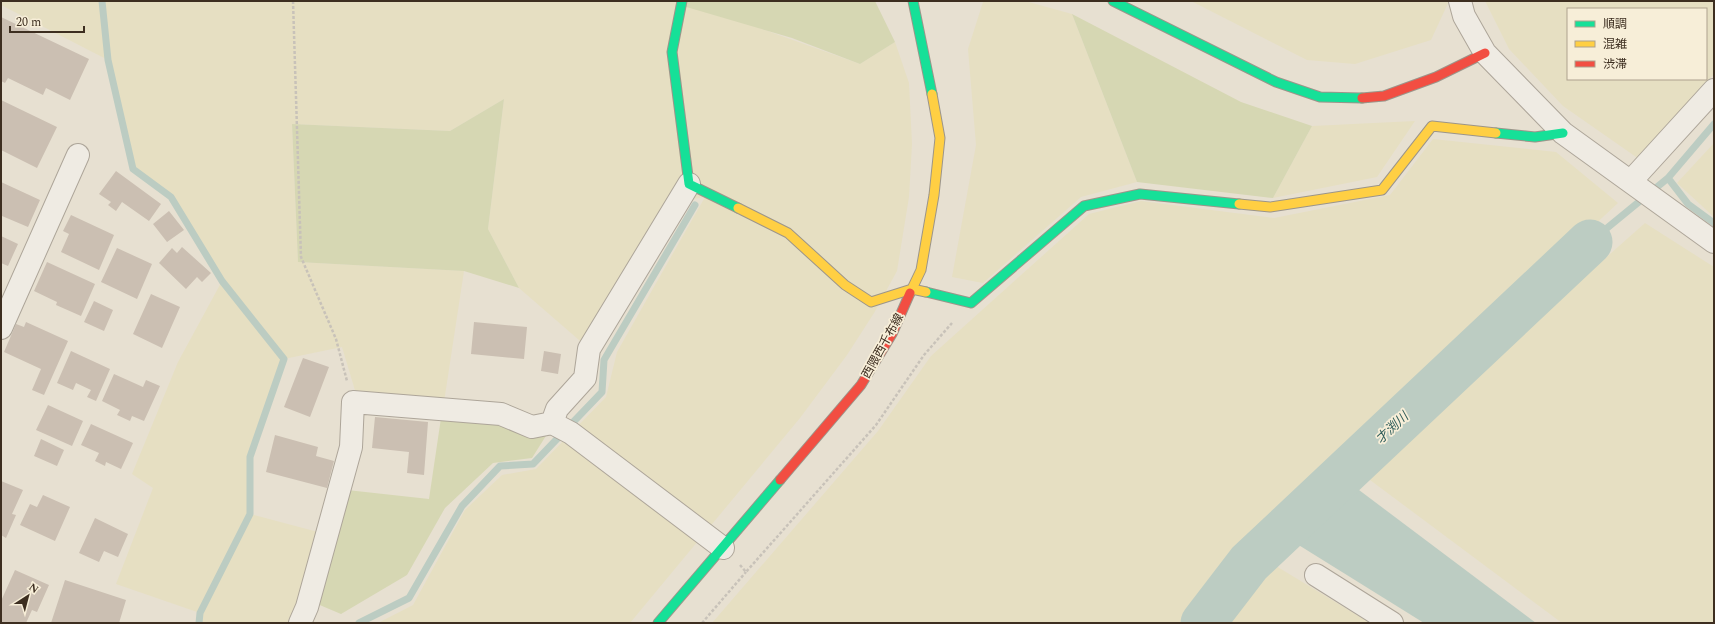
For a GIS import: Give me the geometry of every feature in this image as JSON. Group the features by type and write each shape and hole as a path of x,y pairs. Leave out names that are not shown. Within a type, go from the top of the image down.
{"street":[{"path":"552,423 558,409 585,378 589,349 689,184 672,52 682,1"},
{"name":"西隈西千布線","path":"658,623 861,385 892,334 921,270 934,195 940,138 930,80 913,1"},
{"path":"1113,1 1276,82 1320,97 1356,98 1384,96 1436,77 1485,53"},
{"path":"1460,1 1464,16 1485,53 1564,133 1714,242"},
{"path":"1631,182 1714,90"},
{"path":"689,184 788,233 845,285 871,302 912,289 971,303 1084,206 1140,194 1270,206 1382,190 1432,126 1535,137 1564,133"},
{"path":"1,328 78,155"},
{"path":"300,623 307,607 351,447 353,402 501,414 532,427 552,423 571,433 723,548"},
{"path":"1316,575 1392,623"}],"path":[{"path":"292,1 301,257 336,339 353,402"},
{"path":"702,623 876,425 924,355 971,303"},
{"path":"723,548 746,572"}],"shaded area":[{"path":"1,1 684,1 860,64 895,42 909,83 912,144 909,197 897,271 874,313 847,355 800,418 630,623 378,623 413,605 465,510 502,475 536,469 606,397 617,352 705,197 682,201 594,353 519,288 488,229 504,99 450,131 292,124 298,262 464,271 444,402 357,397 342,347 284,359 250,457 250,514 318,532 293,623 199,623 200,613 116,584 153,488 132,474 178,362 222,281 171,197 133,169 108,60 1,5"},
{"path":"1025,1 1072,14 1137,182 1081,197 983,283 952,277 976,145 968,49 983,2"},
{"path":"1191,1 1449,1 1431,40 1355,64 1307,60"},
{"path":"1485,1 1714,1 1714,74 1639,159 1563,106 1509,49"},
{"path":"1415,121 1377,177 1273,198 1312,126"},
{"path":"1433,139 1556,152 1618,203 1265,532 1192,623 712,623 878,431 931,356 1089,214 1141,201 1274,218 1390,195"},
{"path":"1714,143 1714,217 1677,183"},
{"path":"1645,223 1714,267 1714,623 1562,623 1362,474"},
{"path":"1355,487 1536,623 1424,623 1297,544"},
{"path":"1271,563 1370,623 1222,623"}],"green space":[{"path":"684,1 875,1 895,42 860,64 792,38 683,6"},
{"path":"1072,14 1241,102 1312,126 1273,198 1137,182"},
{"path":"504,99 488,229 519,288 464,271 298,262 292,124 450,131"},
{"path":"441,418 499,423 549,431 532,458 493,463 445,508 407,575 341,614 315,603 347,490 429,499"}],"building":[{"path":"1,17 89,59 70,100 46,88 43,95 8,78 5,83 1,81"},
{"path":"1,100 57,127 37,168 1,150"},
{"path":"116,171 161,204 149,221 122,202 116,211 108,205 111,202 99,194"},
{"path":"1,182 40,200 28,227 2,216 1,219"},
{"path":"169,211 184,230 167,242 153,224"},
{"path":"71,215 114,235 99,270 61,252 69,234 63,231"},
{"path":"1,236 18,244 8,266 1,263"},
{"path":"182,247 211,273 202,282 197,277 186,289 159,263 172,248 177,253"},
{"path":"117,248 152,264 137,299 101,282"},
{"path":"47,262 95,284 81,316 56,305 57,302 34,291"},
{"path":"151,294 180,307 162,348 133,334"},
{"path":"94,301 113,310 104,331 84,322"},
{"path":"26,322 68,341 44,395 32,390 41,369 4,352 16,324 24,327"},
{"path":"474,322 527,327 524,359 471,354"},
{"path":"71,351 110,369 96,401 87,397 91,390 76,383 73,390 57,383"},
{"path":"544,351 561,354 558,374 541,371"},
{"path":"303,358 329,367 310,417 284,407"},
{"path":"114,374 143,387 146,380 160,386 144,421 132,416 130,421 117,415 120,410 102,401"},
{"path":"48,405 83,421 72,446 36,430"},
{"path":"375,417 428,422 424,475 407,473 409,452 372,448"},
{"path":"91,424 133,443 121,469 106,462 105,466 95,461 99,453 81,445"},
{"path":"275,435 318,447 316,456 334,461 327,488 266,472"},
{"path":"41,439 64,450 57,466 34,456"},
{"path":"1,481 23,490 12,514 16,515 6,538 1,535"},
{"path":"43,495 70,507 55,541 20,525 30,504 37,507"},
{"path":"95,518 128,534 118,557 104,551 99,562 79,553"},
{"path":"15,570 49,585 37,612 32,610 26,623 1,623 1,601"},
{"path":"65,580 126,600 119,623 51,623"}],"waterway":[{"path":"102,1 108,60 133,169 171,197 222,281 284,359 250,457 250,514 200,613 199,623"},
{"path":"1590,242 1668,178 1714,124"},
{"path":"1668,178 1688,204 1714,223"},
{"path":"359,623 409,598 462,506 500,466 533,464 602,392 604,360 695,205"},
{"name":"才渕川","path":"1203,623 1249,563 1590,242"}],"traffic: fast":[{"path":"682,1 672,52 689,184 738,208"},
{"path":"913,1 932,94"},
{"path":"1113,1 1276,82 1320,97 1362,98"},
{"path":"1496,133 1535,137 1563,133"},
{"path":"926,292 971,303 1084,206 1140,194 1239,204"},
{"path":"658,623 780,480"}],"traffic: slow":[{"path":"910,293 921,270 934,195 940,138 932,94"},
{"path":"1239,204 1270,207 1382,190 1432,126 1496,133"},
{"path":"738,208 788,233 845,285 871,302 912,289 926,292"}],"traffic: jam":[{"path":"1362,98 1384,96 1436,77 1485,53"},
{"path":"780,480 861,385 892,334 910,293"}]}
